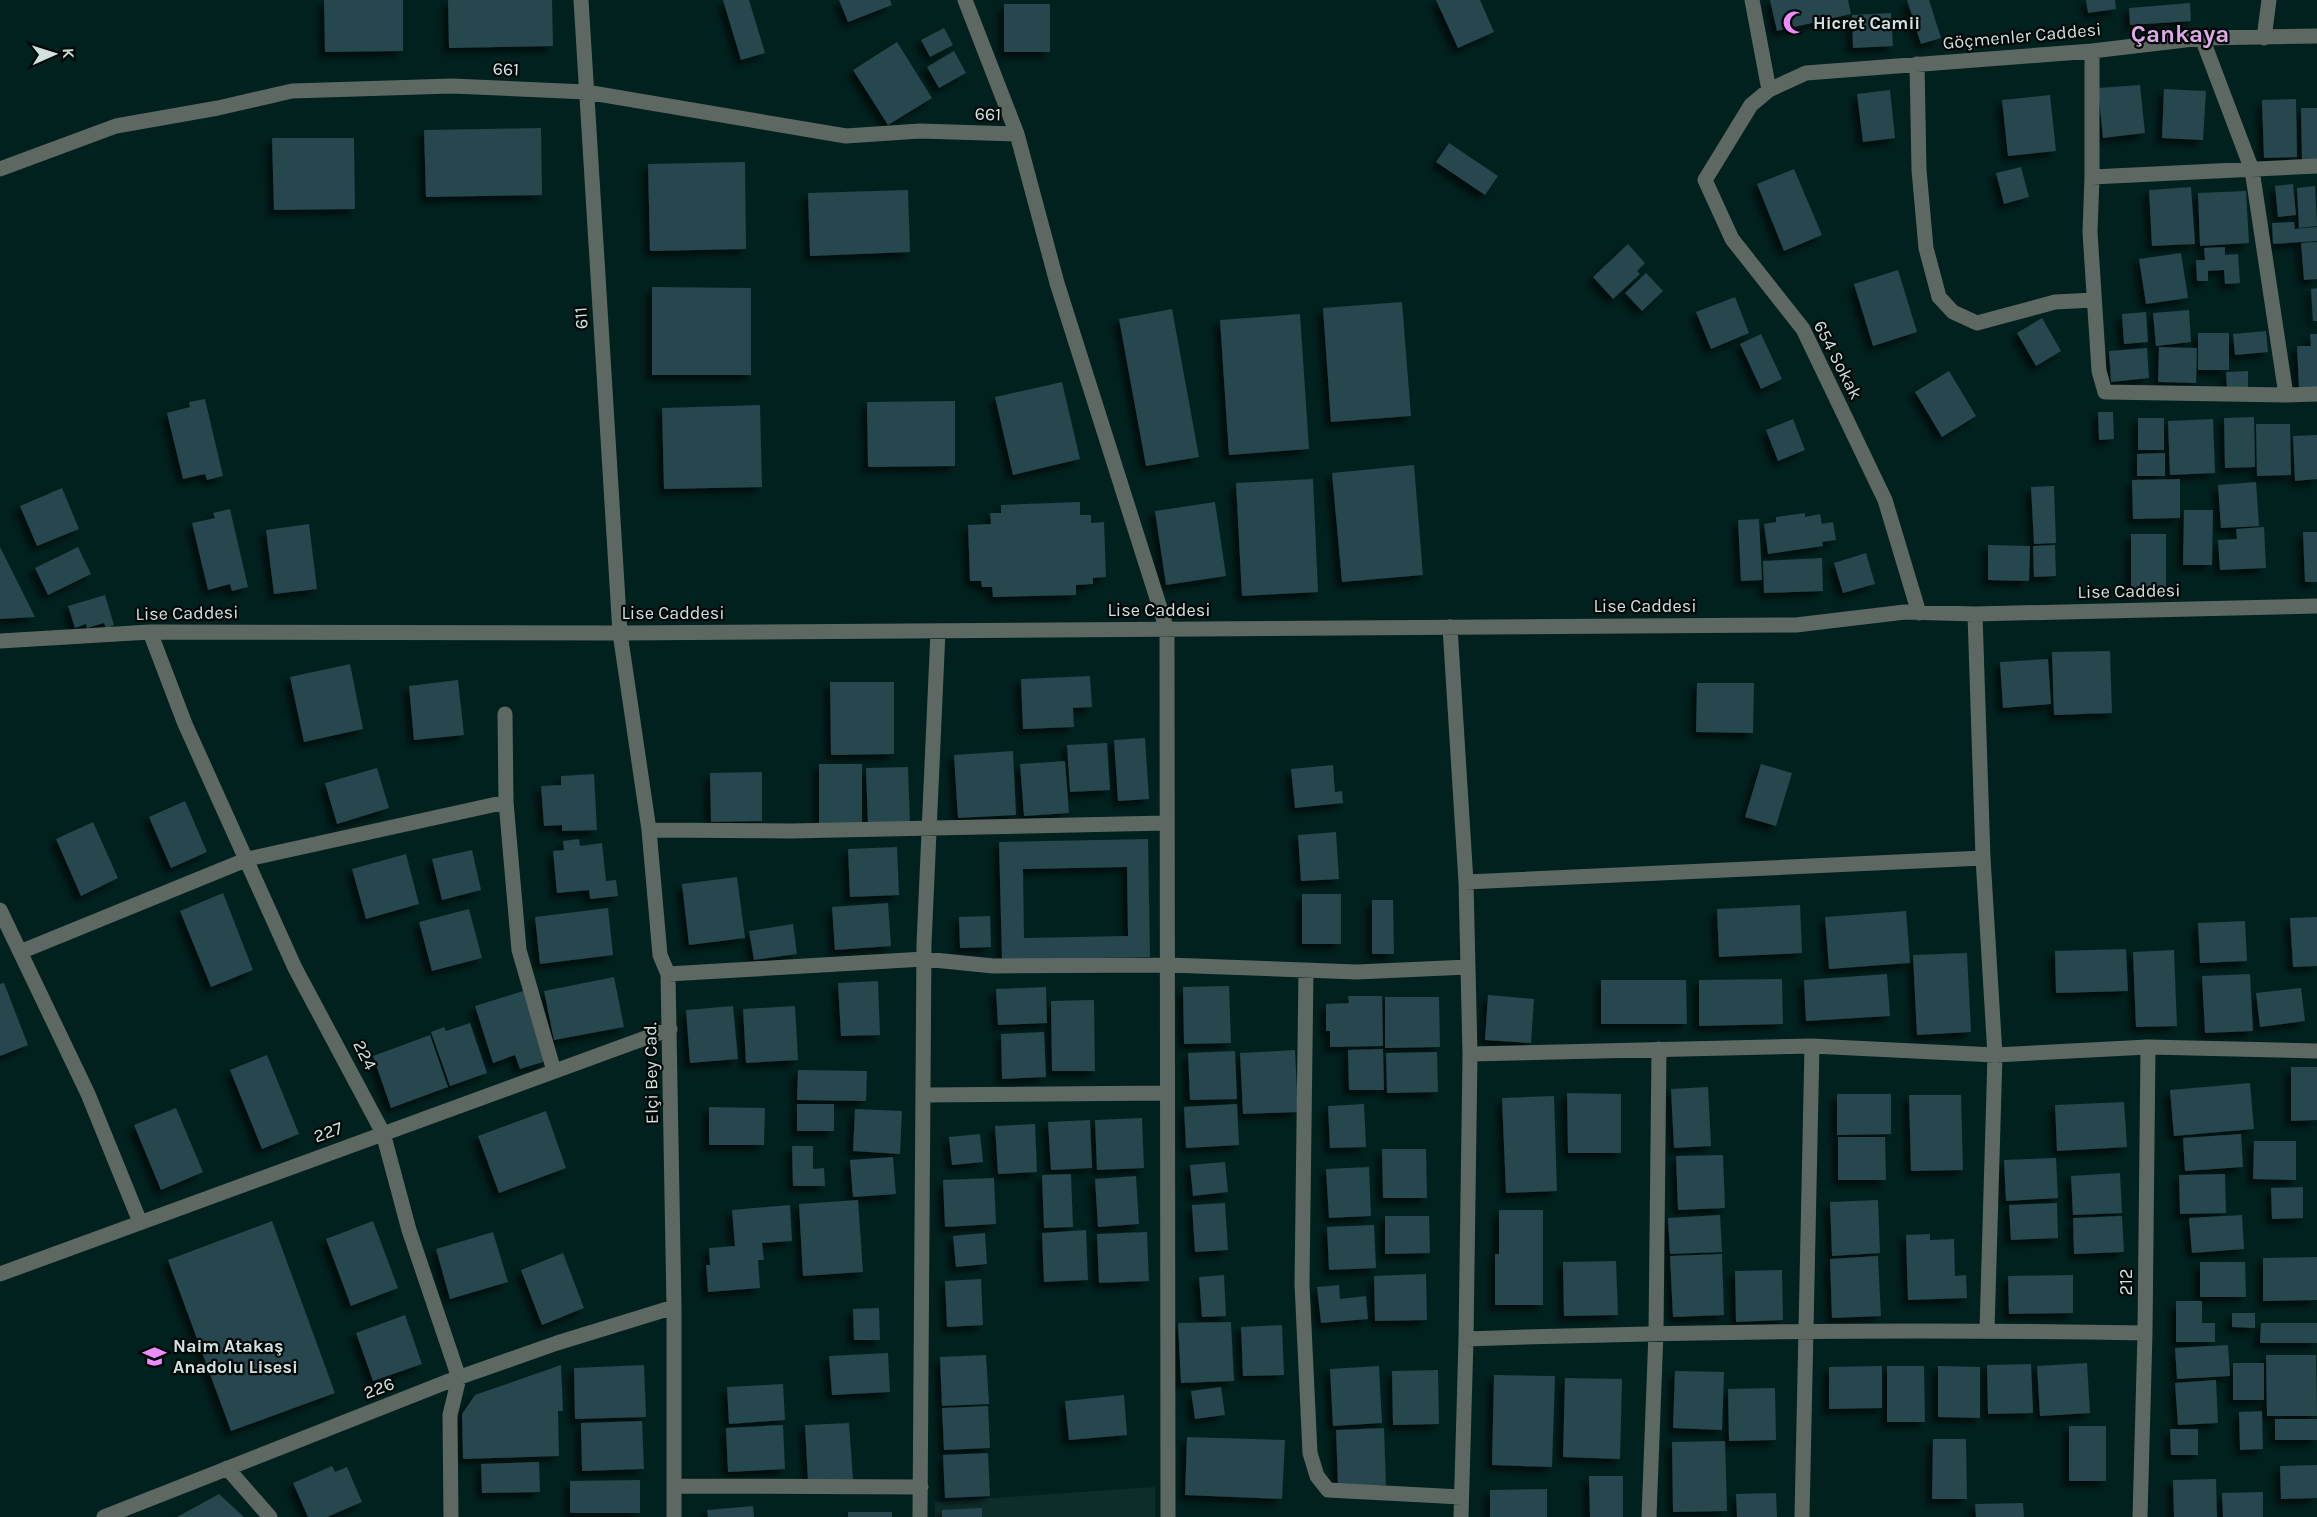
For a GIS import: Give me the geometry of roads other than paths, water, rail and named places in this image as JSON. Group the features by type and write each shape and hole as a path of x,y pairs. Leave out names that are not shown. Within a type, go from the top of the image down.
{"street":[{"name":"611","path":"581,0 620,633"},
{"path":"965,0 1017,134 1057,283 1167,630 1168,1517"},
{"path":"1752,0 1769,90"},
{"path":"2264,38 2269,0"},
{"name":"Göçmenler Caddesi","path":"1769,90 1806,74 2092,51 2202,38 2317,36"},
{"path":"2202,38 2252,170 2286,395"},
{"path":"2092,51 2090,232 2099,371 2105,392 2317,394"},
{"path":"1917,64 1919,170 1926,248 1939,297 1953,312 1977,323 2055,302 2094,300"},
{"name":"661","path":"0,169 116,126 218,108 292,91 452,86 586,92 846,136 920,131 1017,134"},
{"name":"654 Sokak","path":"1769,90 1751,105 1705,180 1732,239 1803,329 1885,500 1918,613"},
{"path":"2092,177 2317,166"},
{"name":"Lise Caddesi","path":"0,641 150,632 620,633 1796,625 1905,612 1975,614 2317,606"},
{"path":"1975,614 1983,858 1995,1054 1987,1330"},
{"path":"1450,627 1466,882 1470,1054 1461,1517"},
{"path":"920,1517 924,959 939,631"},
{"name":"224","path":"150,632 185,724 248,859 295,968 383,1133 409,1230 459,1378"},
{"name":"Elçi Bey Cad.","path":"620,633 650,830 660,955 668,974 674,1307 674,1517"},
{"path":"505,714 506,802 519,950 554,1071"},
{"path":"20,952 248,859 506,802"},
{"path":"650,830 791,831 1167,823"},
{"path":"1466,882 1983,858"},
{"path":"0,910 88,1094 140,1222"},
{"path":"668,974 924,959 993,966 1167,965 1358,972 1467,967"},
{"path":"1306,970 1302,1284 1310,1453 1317,1476 1328,1490 1461,1497"},
{"name":"227","path":"0,1274 670,1029"},
{"path":"1803,1517 1812,1046"},
{"path":"1470,1054 1812,1046 1995,1054 2148,1047 2317,1051"},
{"name":"212","path":"2140,1517 2145,1332 2148,1047"},
{"path":"1649,1517 1656,1332 1659,1050"},
{"path":"924,1095 1167,1093"},
{"name":"226","path":"104,1517 459,1378 557,1343 674,1307"},
{"path":"1466,1339 1656,1332 1805,1333 1987,1330 2145,1332"},
{"path":"451,1517 450,1415 459,1378"},
{"path":"227,1468 270,1517"},
{"path":"675,1486 921,1487"}],"place":[{"name":"Hicret Camii","path":"1795,23"},
{"name":"Naim Atakaş Anadolu Lisesi","path":"155,1356"}],"district":[{"name":"Çankaya","path":"2180,34"}]}
